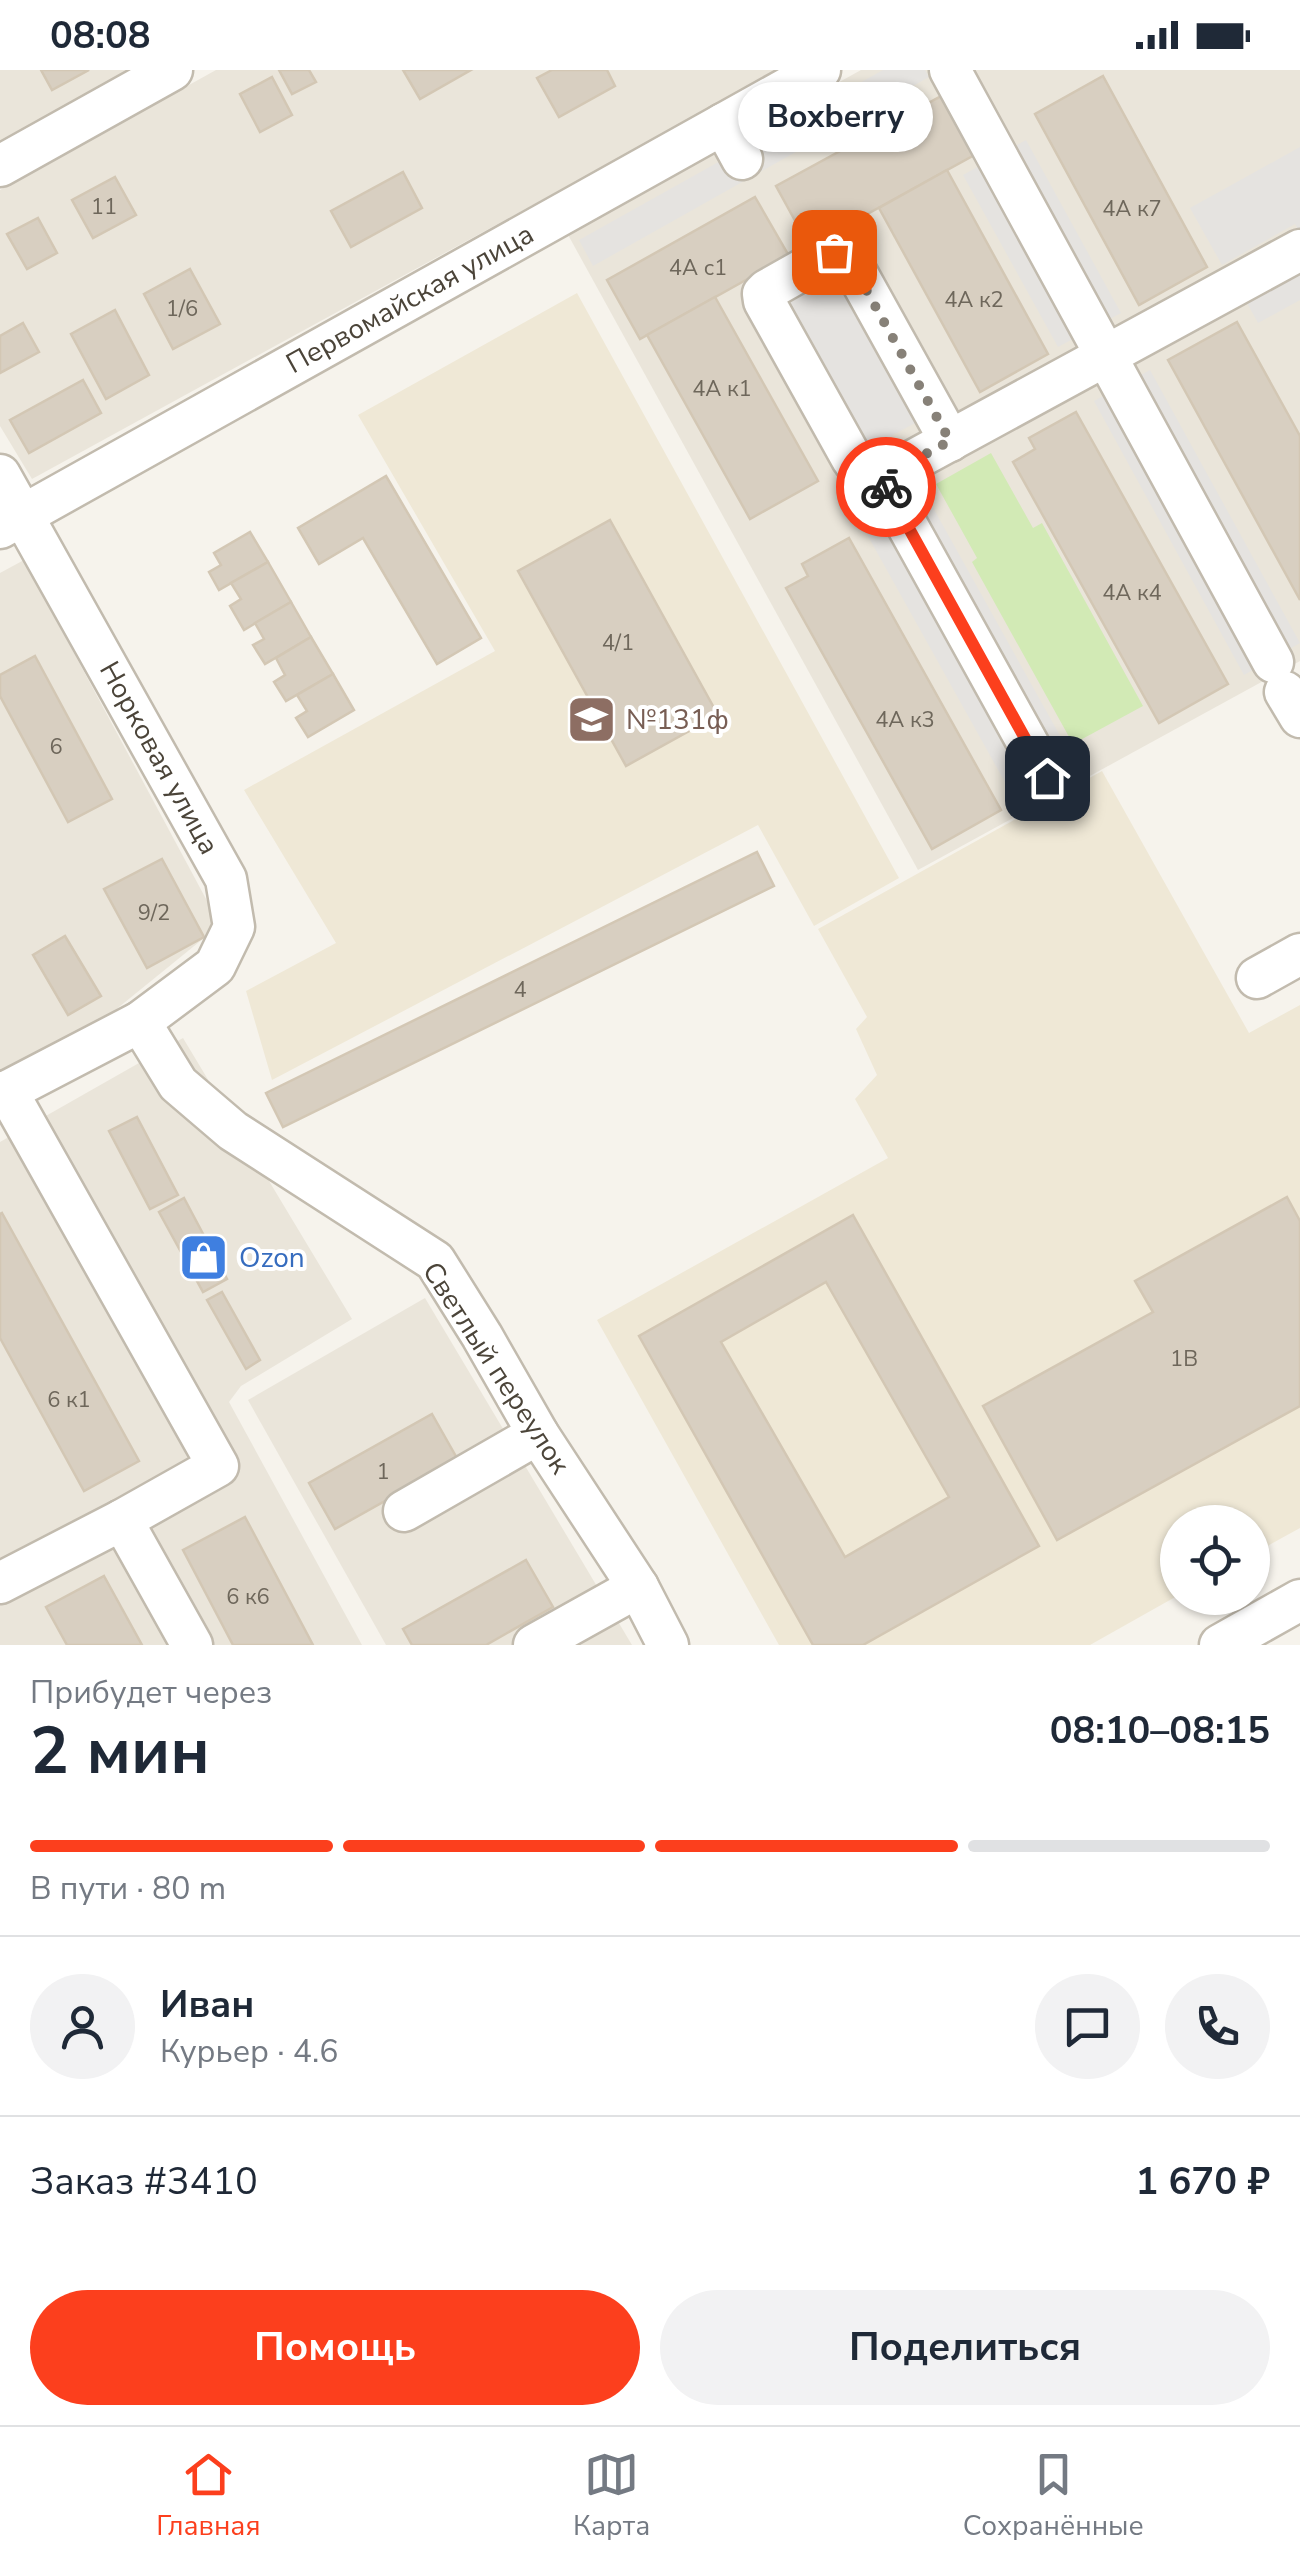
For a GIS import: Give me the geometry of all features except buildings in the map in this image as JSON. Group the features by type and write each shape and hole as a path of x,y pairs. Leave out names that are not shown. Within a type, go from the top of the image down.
{"street":[{"path":"0,166 172,70"},
{"name":"Первомайская улица","path":"12,521 732,142 820,70"},
{"path":"950,70 1286,690"},
{"path":"881,478 1300,250"},
{"path":"950,441 843,253 834,252 763,294 852,458 864,470 881,478 1047,778"},
{"name":"Норковая улица","path":"0,475 12,521 226,880 234,927 215,966 140,1022 4,1093"},
{"path":"1258,978 1300,954"},
{"name":"Светлый переулок","path":"140,1022 178,1084 233,1131 435,1261 538,1434 638,1587 668,1645"},
{"path":"0,1583 218,1466 4,1093"},
{"path":"404,1511 538,1434"},
{"path":"122,1520 192,1645"},
{"path":"534,1645 638,1587"},
{"path":"1220,1645 1300,1600"}],"shaded area":[{"path":"0,70 131,70 0,146"},
{"path":"216,70 779,70 32,479 0,426 0,190"},
{"path":"861,70 1300,70 1300,661 918,870 567,233"},
{"path":"883,70 925,70 929,77 593,266 579,240"},
{"path":"1026,140 1121,313 1058,347 963,175"},
{"path":"1300,147 1300,228 1295,224 1222,265 1190,208"},
{"path":"832,265 917,422 865,450 780,294"},
{"path":"1300,273 1300,300 1258,323 1247,303"},
{"name":"№131ф","path":"577,293 899,878 814,926 758,825 272,1080 246,991 336,943 244,790 495,651 358,415"},
{"path":"1150,370 1300,643 1244,675 1094,401"},
{"path":"926,495 1078,768 1016,802 864,529"},
{"path":"24,560 220,925 98,1024 0,1079 0,573"},
{"path":"1102,771 1249,1033 1300,1005 1300,1528 1270,1545 1270,1505 1160,1505 1160,1606 1090,1645 779,1645 597,1320 888,1158 855,1099 877,1075 856,1029 867,1017 818,929"},
{"path":"183,1038 352,1319 241,1386 229,1402 362,1645 0,1645 0,1142"},
{"path":"425,1298 632,1645 386,1645 248,1400"}],"green space":[{"path":"991,453 1033,528 1042,523 1143,706 1073,744 972,562 977,558 936,484"}],"way so far":[{"path":"834,252 848,257 950,441 881,478 886,487"}],"place":[{"name":"Boxberry","path":"834,252"},
{"name":"№131ф","path":"591,720"},
{"name":"Ozon","path":"204,1258"}],"route":[{"path":"886,487 1047,778"}]}
